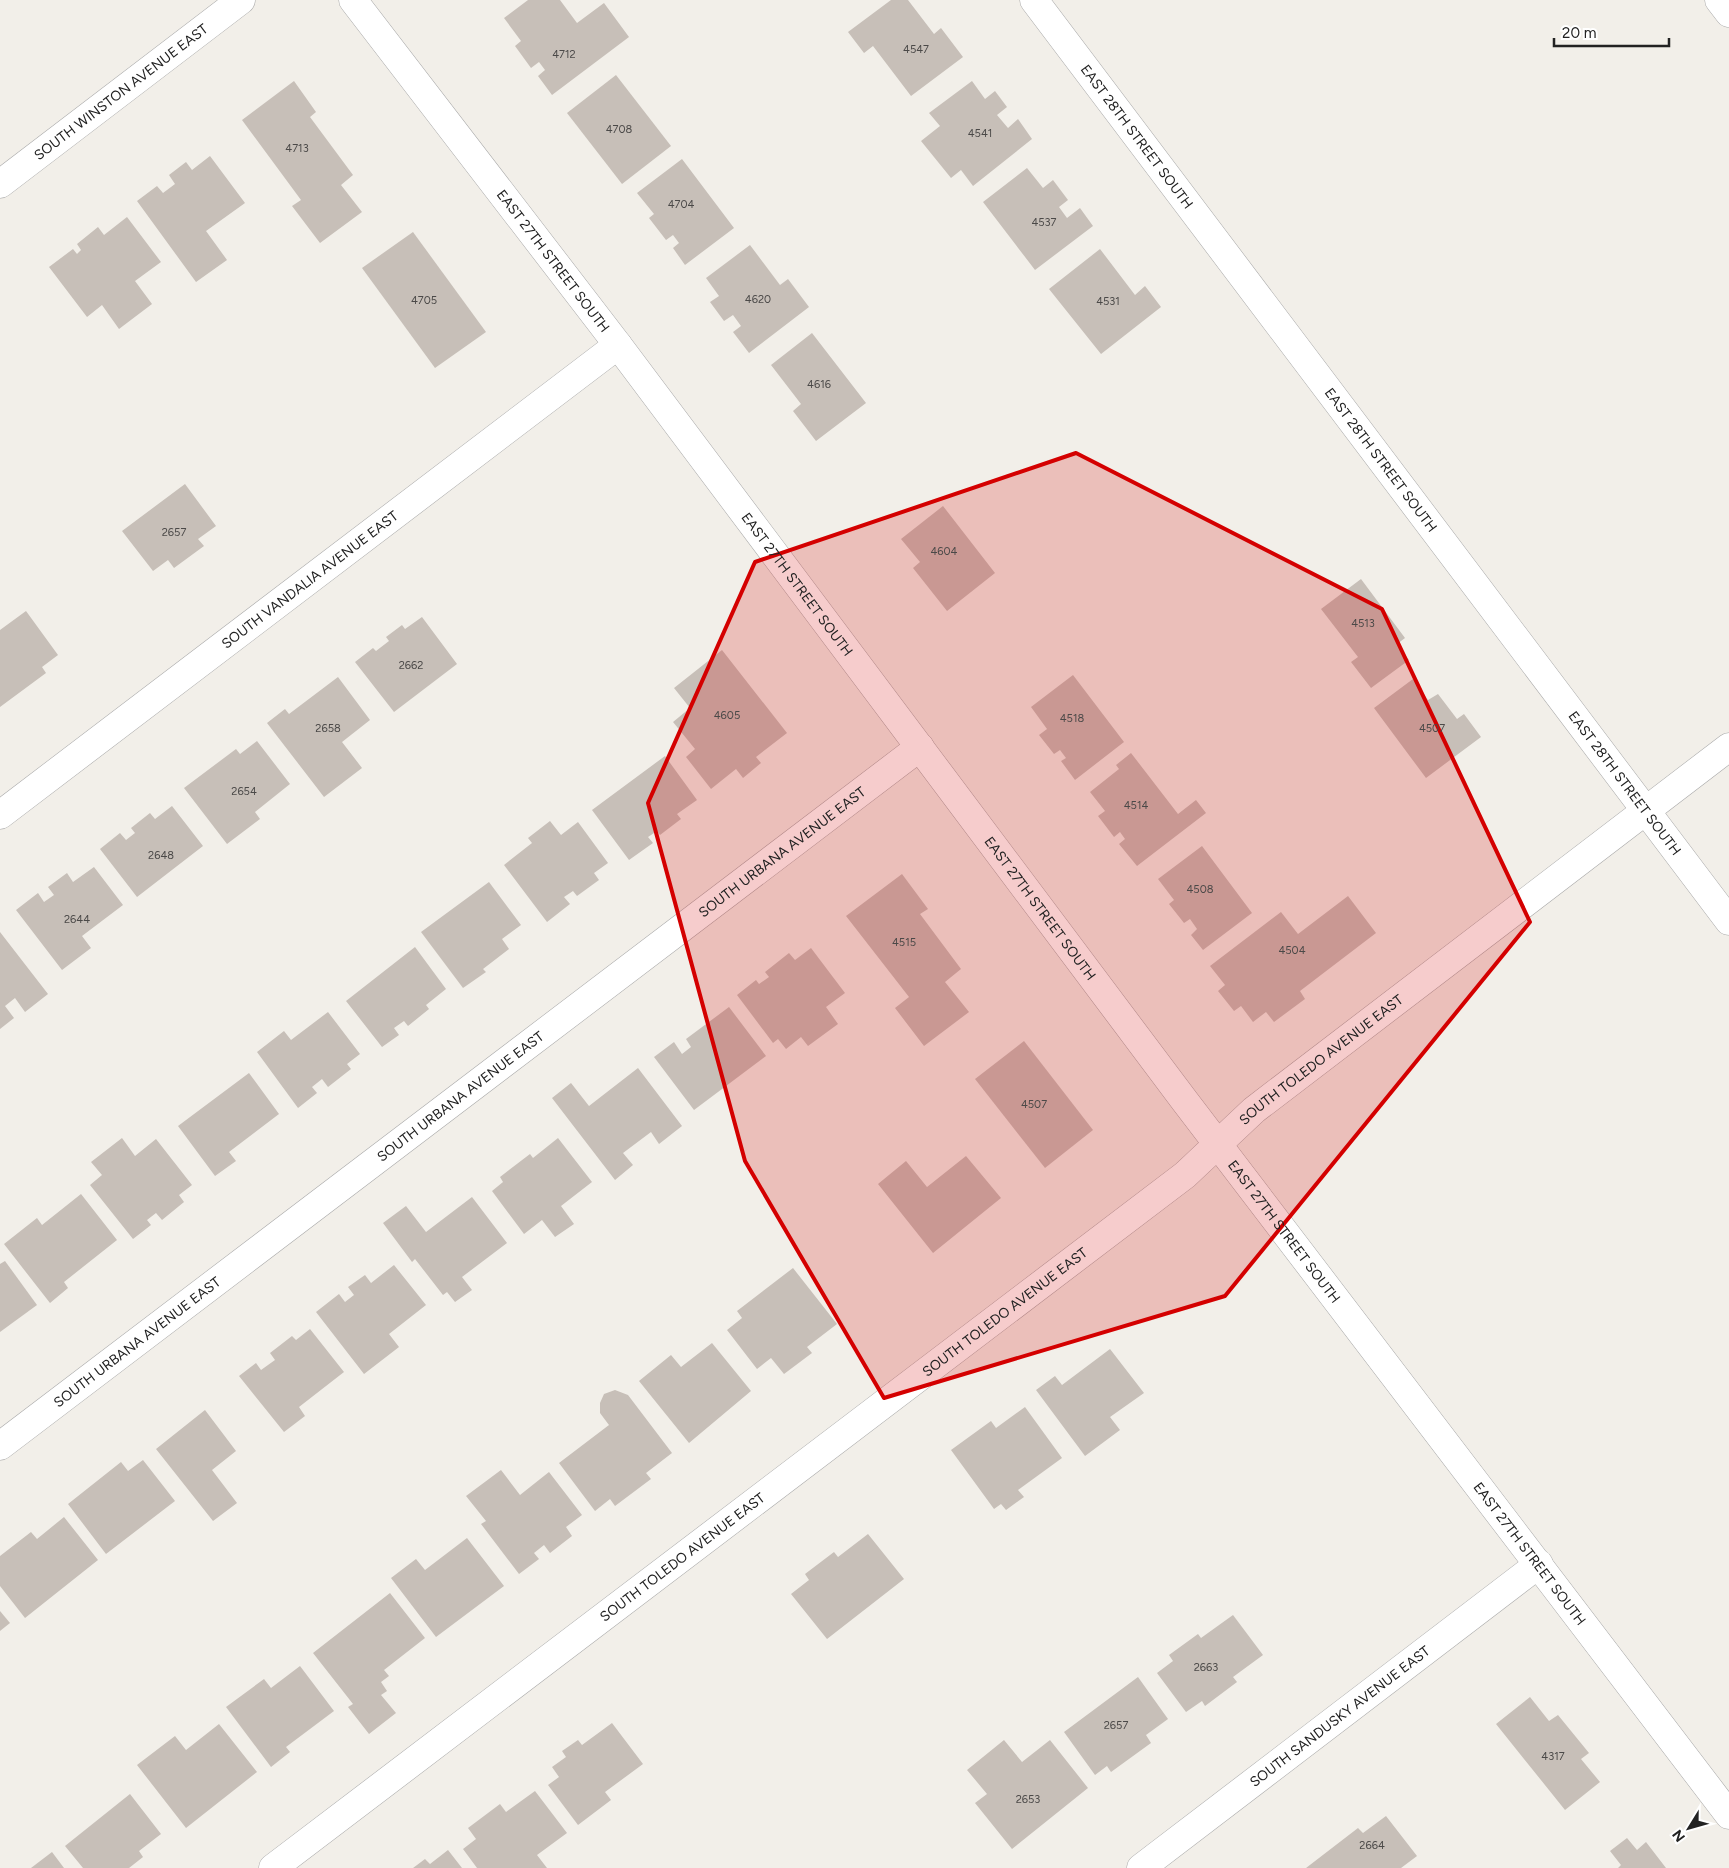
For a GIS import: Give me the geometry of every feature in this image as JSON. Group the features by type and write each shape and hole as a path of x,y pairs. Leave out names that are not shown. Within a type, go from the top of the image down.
{"street":[{"name":"SOUTH WINSTON AVENUE EAST","path":"0,184 242,0"},
{"name":"EAST 27TH STREET SOUTH","path":"353,0 618,345 1218,1144 1729,1815"},
{"name":"EAST 28TH STREET SOUTH","path":"1034,0 1729,921"},
{"path":"1719,0 1729,14"},
{"name":"SOUTH VANDALIA AVENUE EAST","path":"0,815 618,345"},
{"name":"SOUTH URBANA AVENUE EAST","path":"0,1446 920,747"},
{"name":"SOUTH TOLEDO AVENUE EAST","path":"273,1868 1177,1182 1254,1110 1729,747"},
{"name":"SOUTH SANDUSKY AVENUE EAST","path":"1141,1868 1539,1564"}],"highlighted area":[{"path":"1076,453 1382,609 1530,922 1225,1296 884,1398 745,1161 648,803 755,562"}],"building":[{"path":"528,0 560,0 577,23 604,3 629,37 552,95 538,76 545,70 539,62 531,68 515,46 521,41 504,18"},
{"path":"891,0 908,0 934,34 941,28 963,57 911,96 873,46 864,53 848,32"},
{"path":"616,75 671,146 622,184 567,113"},
{"path":"294,81 316,112 310,117 353,175 341,185 362,212 320,243 292,206 301,200 242,120"},
{"path":"972,81 985,99 995,91 1007,107 997,115 1008,128 1018,119 1032,139 973,186 961,170 951,178 921,141 940,126 929,113"},
{"path":"210,156 245,203 206,231 227,260 196,282 137,201 157,186 163,193 175,184 169,175 186,162 192,170"},
{"path":"682,159 734,228 685,265 673,248 679,243 673,235 666,240 649,218 654,214 637,193"},
{"path":"1027,168 1043,188 1053,180 1068,200 1059,207 1067,218 1080,208 1093,226 1035,270 983,202"},
{"path":"127,217 161,262 135,281 152,304 119,329 102,305 87,317 49,267 73,249 77,254 81,250 77,244 98,227 104,235"},
{"path":"413,232 486,332 435,368 362,268"},
{"path":"750,245 780,285 788,279 809,307 749,353 733,332 741,326 733,315 724,321 710,302 719,296 706,278"},
{"path":"1100,249 1135,295 1145,286 1161,307 1101,354 1049,289"},
{"path":"812,333 866,403 816,441 793,411 801,404 771,365"},
{"path":"185,484 216,526 198,539 204,546 174,568 168,560 153,571 122,531"},
{"path":"943,506 995,573 947,611 913,568 920,562 901,539"},
{"path":"1361,579 1405,638 1397,644 1409,660 1371,688 1351,662 1358,657 1321,609"},
{"path":"26,611 58,655 42,667 46,673 0,707 0,630"},
{"path":"422,617 457,664 394,712 355,662 373,648 376,651 389,641 386,637 402,625 405,629"},
{"path":"722,650 787,733 756,757 761,763 743,778 736,769 711,789 686,757 695,749 673,722 690,708 674,688"},
{"path":"1073,675 1124,742 1075,780 1061,761 1066,758 1060,750 1054,754 1039,735 1047,729 1031,707"},
{"path":"338,677 370,720 342,742 362,768 324,797 267,723 285,709 289,714"},
{"path":"1413,679 1428,700 1438,694 1457,719 1464,714 1481,737 1426,778 1374,708"},
{"path":"257,741 290,784 255,812 260,819 227,844 184,788 236,749 240,754"},
{"path":"1131,753 1178,814 1196,800 1206,813 1137,866 1119,844 1125,839 1120,832 1114,837 1098,816 1105,811 1090,792 1119,769 1116,765"},
{"path":"665,756 697,800 677,814 681,819 660,835 657,831 648,837 653,843 629,860 592,810"},
{"path":"172,806 203,846 137,897 100,849 120,833 126,840 135,833 131,828 150,813 155,819"},
{"path":"550,821 561,835 578,822 608,863 594,873 599,880 577,896 573,891 564,897 570,904 547,922 504,865 532,843 528,838"},
{"path":"1202,846 1252,913 1203,950 1191,935 1197,929 1190,919 1184,923 1169,904 1174,900 1158,879"},
{"path":"94,867 123,905 82,936 91,948 62,970 16,910 38,893 44,902 54,895 48,887 67,873 73,882"},
{"path":"902,874 928,909 920,914 961,969 945,982 969,1012 924,1046 895,1008 909,997 846,916"},
{"path":"489,882 521,925 502,939 509,949 483,969 486,972 463,988 421,932"},
{"path":"1348,896 1376,933 1300,991 1305,999 1274,1022 1266,1012 1253,1022 1241,1006 1234,1011 1218,991 1225,985 1210,966 1281,912 1298,934"},
{"path":"0,932 48,994 25,1012 15,998 5,1006 14,1018 0,1029"},
{"path":"415,947 446,989 426,1005 429,1009 408,1026 404,1021 394,1028 399,1035 382,1047 346,1001"},
{"path":"811,948 845,993 826,1007 838,1024 808,1046 801,1037 786,1049 778,1039 773,1043 737,995 756,980 759,984 769,977 765,972 789,953 795,960"},
{"path":"729,1007 766,1056 694,1110 654,1057 674,1042 682,1054 691,1047 686,1039"},
{"path":"328,1012 360,1054 347,1064 351,1069 328,1087 322,1079 312,1087 317,1093 298,1108 257,1052 284,1031 291,1040"},
{"path":"1024,1041 1093,1130 1045,1168 975,1079"},
{"path":"638,1068 682,1126 659,1144 651,1132 623,1153 633,1165 615,1180 552,1098 571,1083 589,1106"},
{"path":"249,1073 279,1114 229,1152 236,1161 215,1176 178,1126"},
{"path":"122,1138 135,1156 156,1139 192,1185 179,1195 184,1202 162,1220 156,1213 147,1220 151,1225 133,1239 90,1185 102,1175 91,1162"},
{"path":"558,1138 592,1182 561,1206 574,1224 555,1237 542,1220 524,1234 492,1191 503,1182 500,1177 530,1154 533,1158"},
{"path":"966,1156 1001,1198 933,1253 878,1184 906,1161 927,1187"},
{"path":"81,1194 117,1240 64,1282 68,1288 50,1303 4,1244 37,1218 42,1225"},
{"path":"472,1197 507,1243 462,1277 472,1290 455,1302 447,1292 443,1295 415,1259 412,1262 383,1223 406,1206 426,1232"},
{"path":"5,1261 37,1305 0,1332 0,1264"},
{"path":"394,1265 426,1305 389,1334 399,1347 364,1374 316,1312 339,1294 345,1302 354,1295 348,1287 365,1275 371,1283"},
{"path":"793,1268 837,1324 807,1347 812,1353 784,1374 771,1358 757,1369 727,1330 742,1318 737,1311"},
{"path":"310,1329 344,1372 299,1407 305,1416 284,1432 239,1376 256,1363 261,1370 275,1360 270,1353 292,1336 296,1340"},
{"path":"712,1343 751,1391 689,1443 639,1381 671,1355 681,1367"},
{"path":"1110,1349 1144,1393 1110,1417 1120,1430 1085,1456 1036,1390 1055,1376 1062,1385"},
{"path":"615,1390 628,1395 672,1453 646,1473 651,1479 615,1506 610,1499 595,1511 559,1463 609,1425 600,1413 600,1403 604,1394"},
{"path":"1025,1407 1062,1458 1018,1490 1024,1497 1006,1510 1001,1504 994,1509 951,1450 991,1421 996,1428"},
{"path":"205,1410 236,1451 212,1470 237,1503 213,1521 156,1449"},
{"path":"143,1460 175,1501 106,1554 68,1504 121,1462 128,1471"},
{"path":"501,1470 520,1495 549,1472 582,1515 566,1527 572,1536 550,1553 544,1545 534,1553 539,1559 519,1574 481,1524 486,1521 466,1496"},
{"path":"64,1517 98,1560 25,1618 0,1586 0,1556 31,1532 37,1539"},
{"path":"868,1534 904,1579 827,1639 791,1594 809,1580 805,1574 834,1552 838,1557"},
{"path":"467,1538 504,1586 436,1637 391,1578 416,1559 425,1570"},
{"path":"390,1593 425,1638 384,1670 389,1676 381,1682 387,1691 381,1695 396,1713 369,1734 348,1707 353,1704 313,1653"},
{"path":"0,1611 10,1623 0,1631"},
{"path":"1233,1615 1263,1655 1233,1677 1237,1682 1205,1706 1202,1701 1186,1712 1157,1673 1173,1661 1169,1655 1198,1634 1201,1638"},
{"path":"300,1666 334,1711 286,1747 290,1752 271,1767 226,1707 264,1679 271,1688"},
{"path":"1138,1677 1168,1719 1146,1735 1151,1743 1111,1772 1107,1766 1095,1775 1064,1732"},
{"path":"1530,1697 1549,1721 1558,1715 1589,1753 1581,1759 1600,1782 1565,1810 1496,1724"},
{"path":"612,1723 643,1764 605,1792 611,1800 578,1825 548,1785 559,1777 552,1767 566,1757 562,1751 578,1740 582,1745"},
{"path":"219,1724 257,1772 186,1828 137,1765 175,1736 186,1750"},
{"path":"1004,1740 1022,1762 1050,1740 1088,1788 1012,1849 975,1803 987,1794 967,1770"},
{"path":"535,1791 567,1833 537,1855 547,1868 477,1868 463,1849 476,1839 468,1828 500,1804 506,1812"},
{"path":"130,1794 161,1834 139,1851 143,1857 129,1868 83,1868 65,1846"},
{"path":"1386,1816 1417,1856 1401,1868 1306,1868 1358,1828 1363,1833"},
{"path":"1627,1838 1637,1850 1646,1842 1666,1868 1618,1868 1621,1865 1610,1851"},
{"path":"448,1850 462,1868 413,1868 425,1859 430,1864"},
{"path":"52,1852 64,1868 31,1868"}]}
